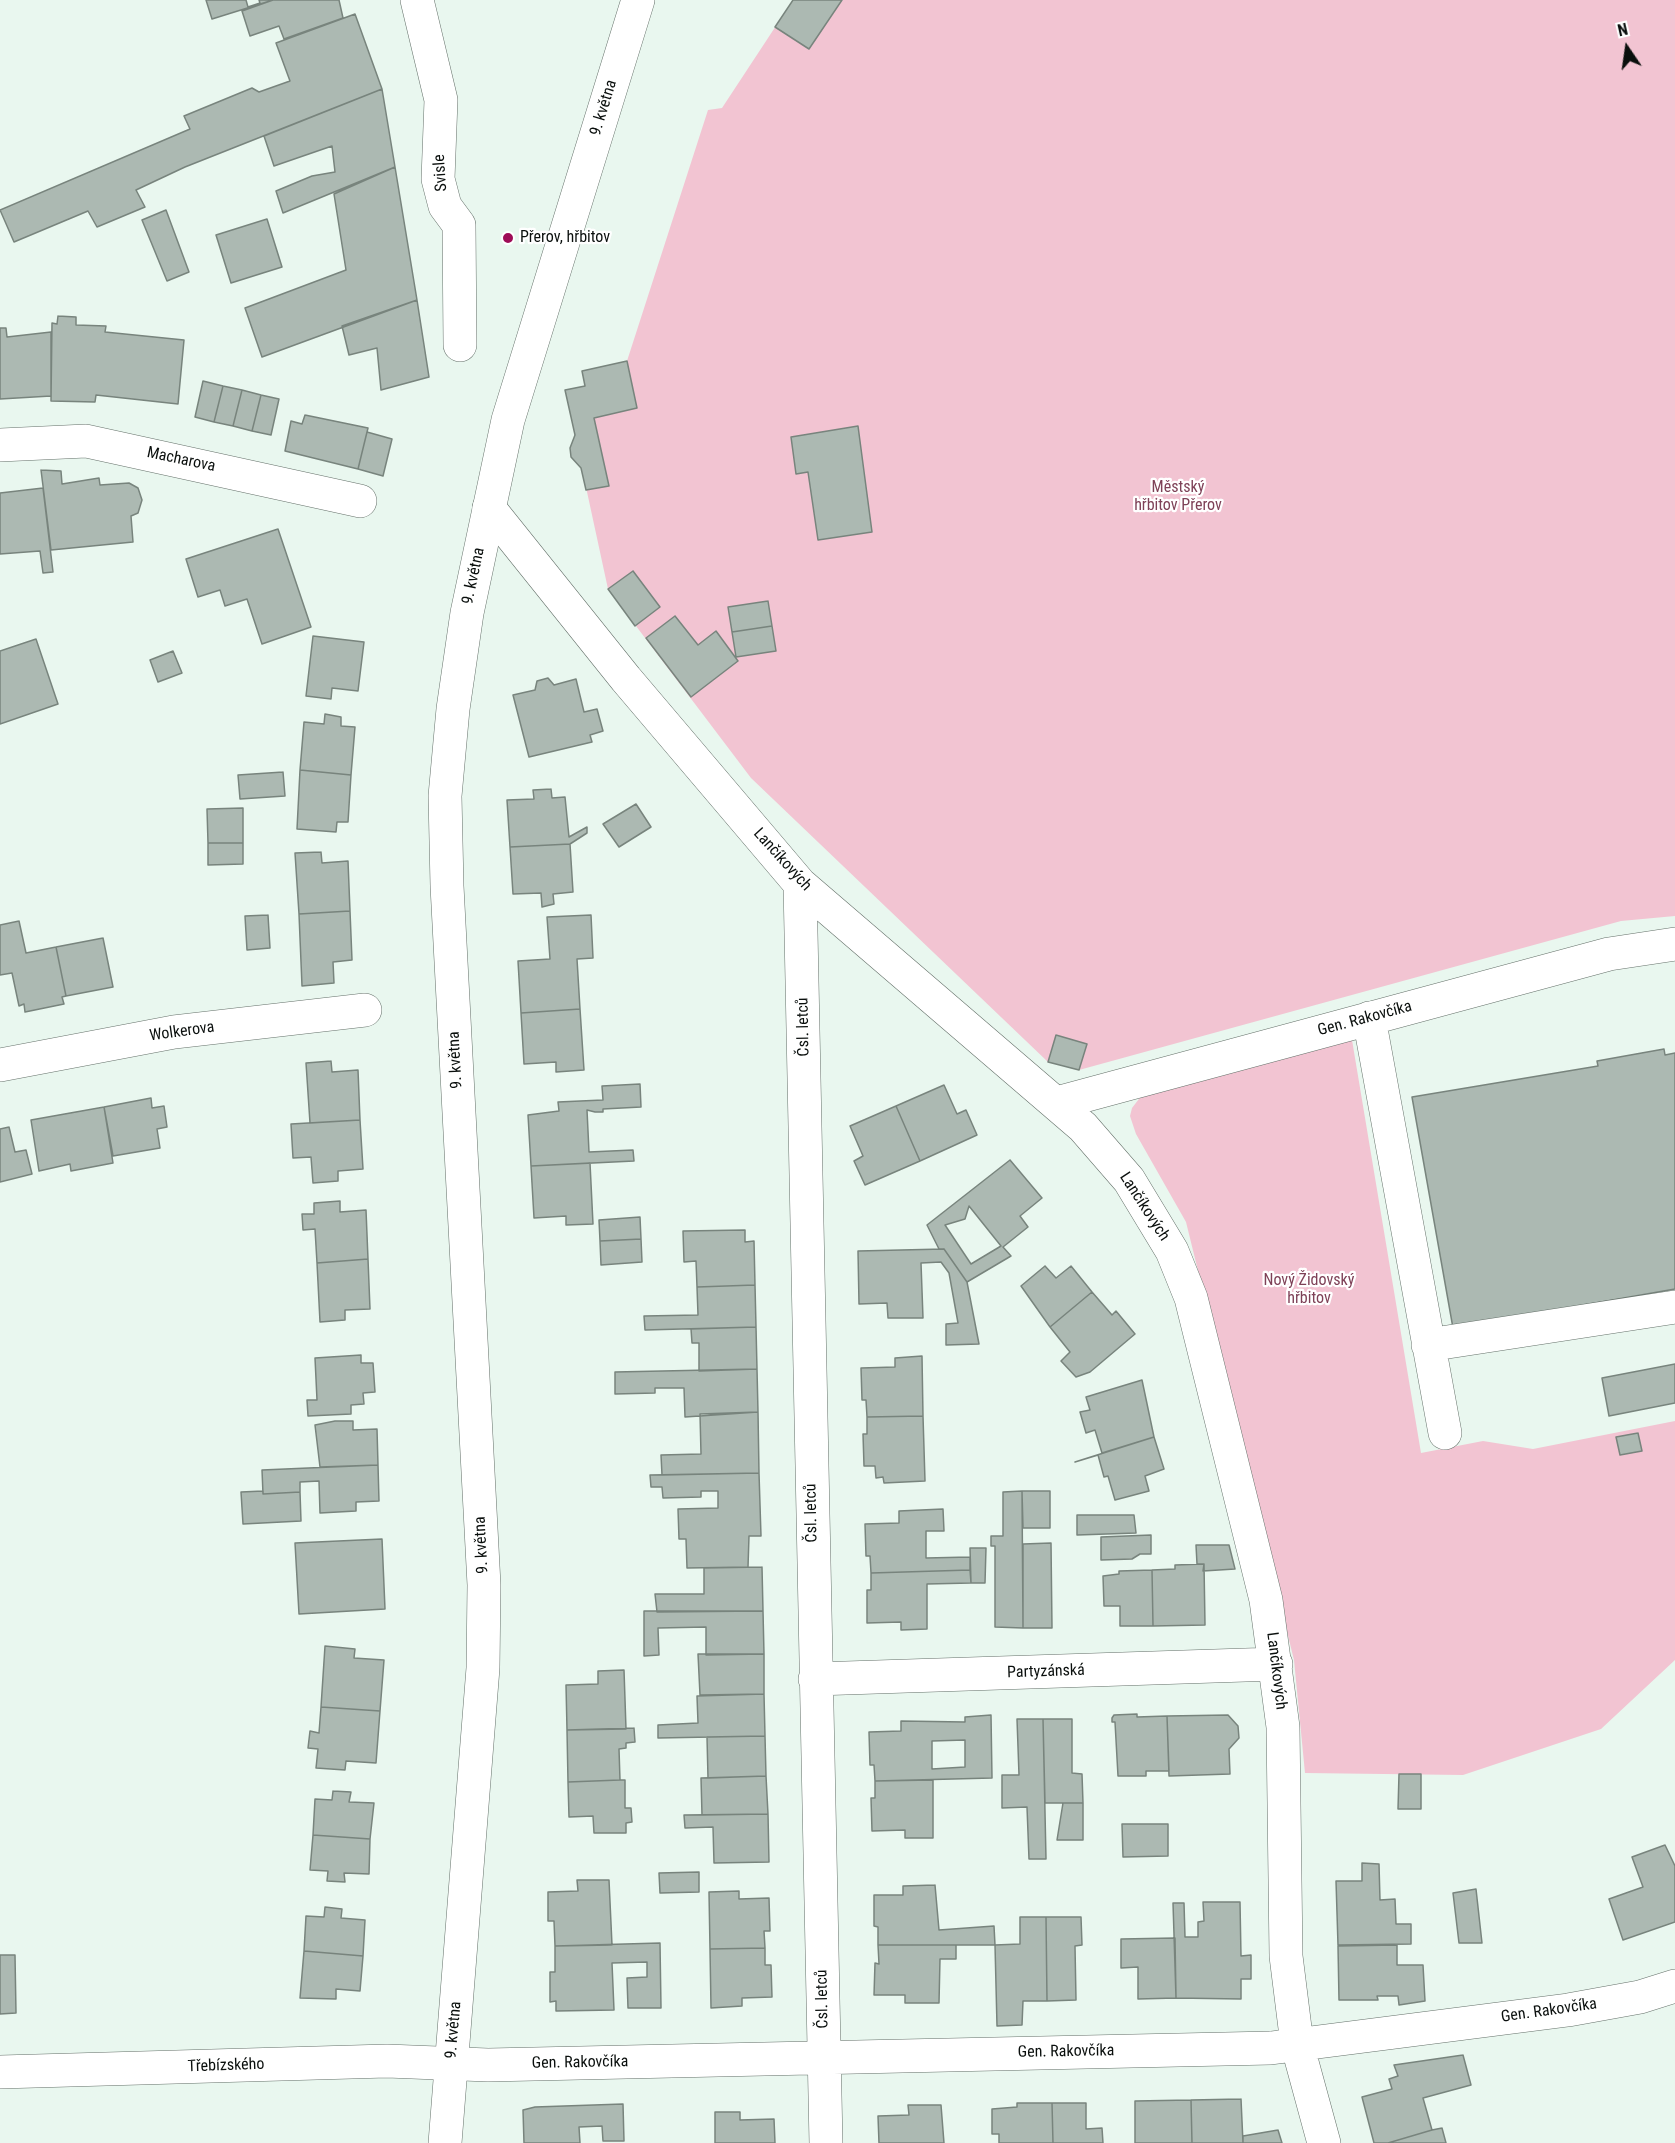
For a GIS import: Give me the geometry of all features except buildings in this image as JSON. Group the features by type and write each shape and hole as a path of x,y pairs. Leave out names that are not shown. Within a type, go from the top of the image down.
{"street":[{"name":"Svisle","path":"417,0 441,100 438,179 445,206 459,225 460,345"},
{"name":"9. května","path":"445,2143 483,1668 484,1585 447,886 445,796 453,709 466,613 508,420 638,0"},
{"name":"Macharova","path":"0,445 86,441 360,501"},
{"name":"Lančíkových","path":"489,508 626,679 800,884 1057,1103 1099,1144 1129,1180 1161,1230 1182,1272 1266,1600 1283,1727 1286,1956 1297,2044 1323,2143"},
{"name":"Čsl. letců","path":"800,884 826,2143"},
{"name":"Gen. Rakovčíka","path":"1057,1103 1609,954 1675,944"},
{"name":"Wolkerova","path":"0,1065 174,1032 365,1010"},
{"path":"1369,1018 1445,1433"},
{"path":"1428,1345 1675,1307"},
{"name":"Partyzánská","path":"815,1679 1276,1664"},
{"name":"Gen. Rakovčíka","path":"452,2064 1271,2048 1568,2010 1641,1997 1675,1986"},
{"name":"Třebízského","path":"0,2072 387,2061 452,2064"}],"green space":[{"name":"Městský hřbitov Přerov","path":"793,0 1675,0 1675,916 1621,921 1079,1070 1048,1062 751,778 608,589 565,390 585,386 582,371 627,361 708,110 722,108"},
{"name":"Nový Židovský hřbitov","path":"1351,1034 1421,1453 1483,1441 1533,1449 1675,1421 1675,1660 1601,1729 1463,1775 1305,1773 1294,1660 1186,1222 1136,1134 1130,1116 1132,1108 1142,1095"}],"place":[{"name":"Přerov, hřbitov","path":"508,238"}]}
